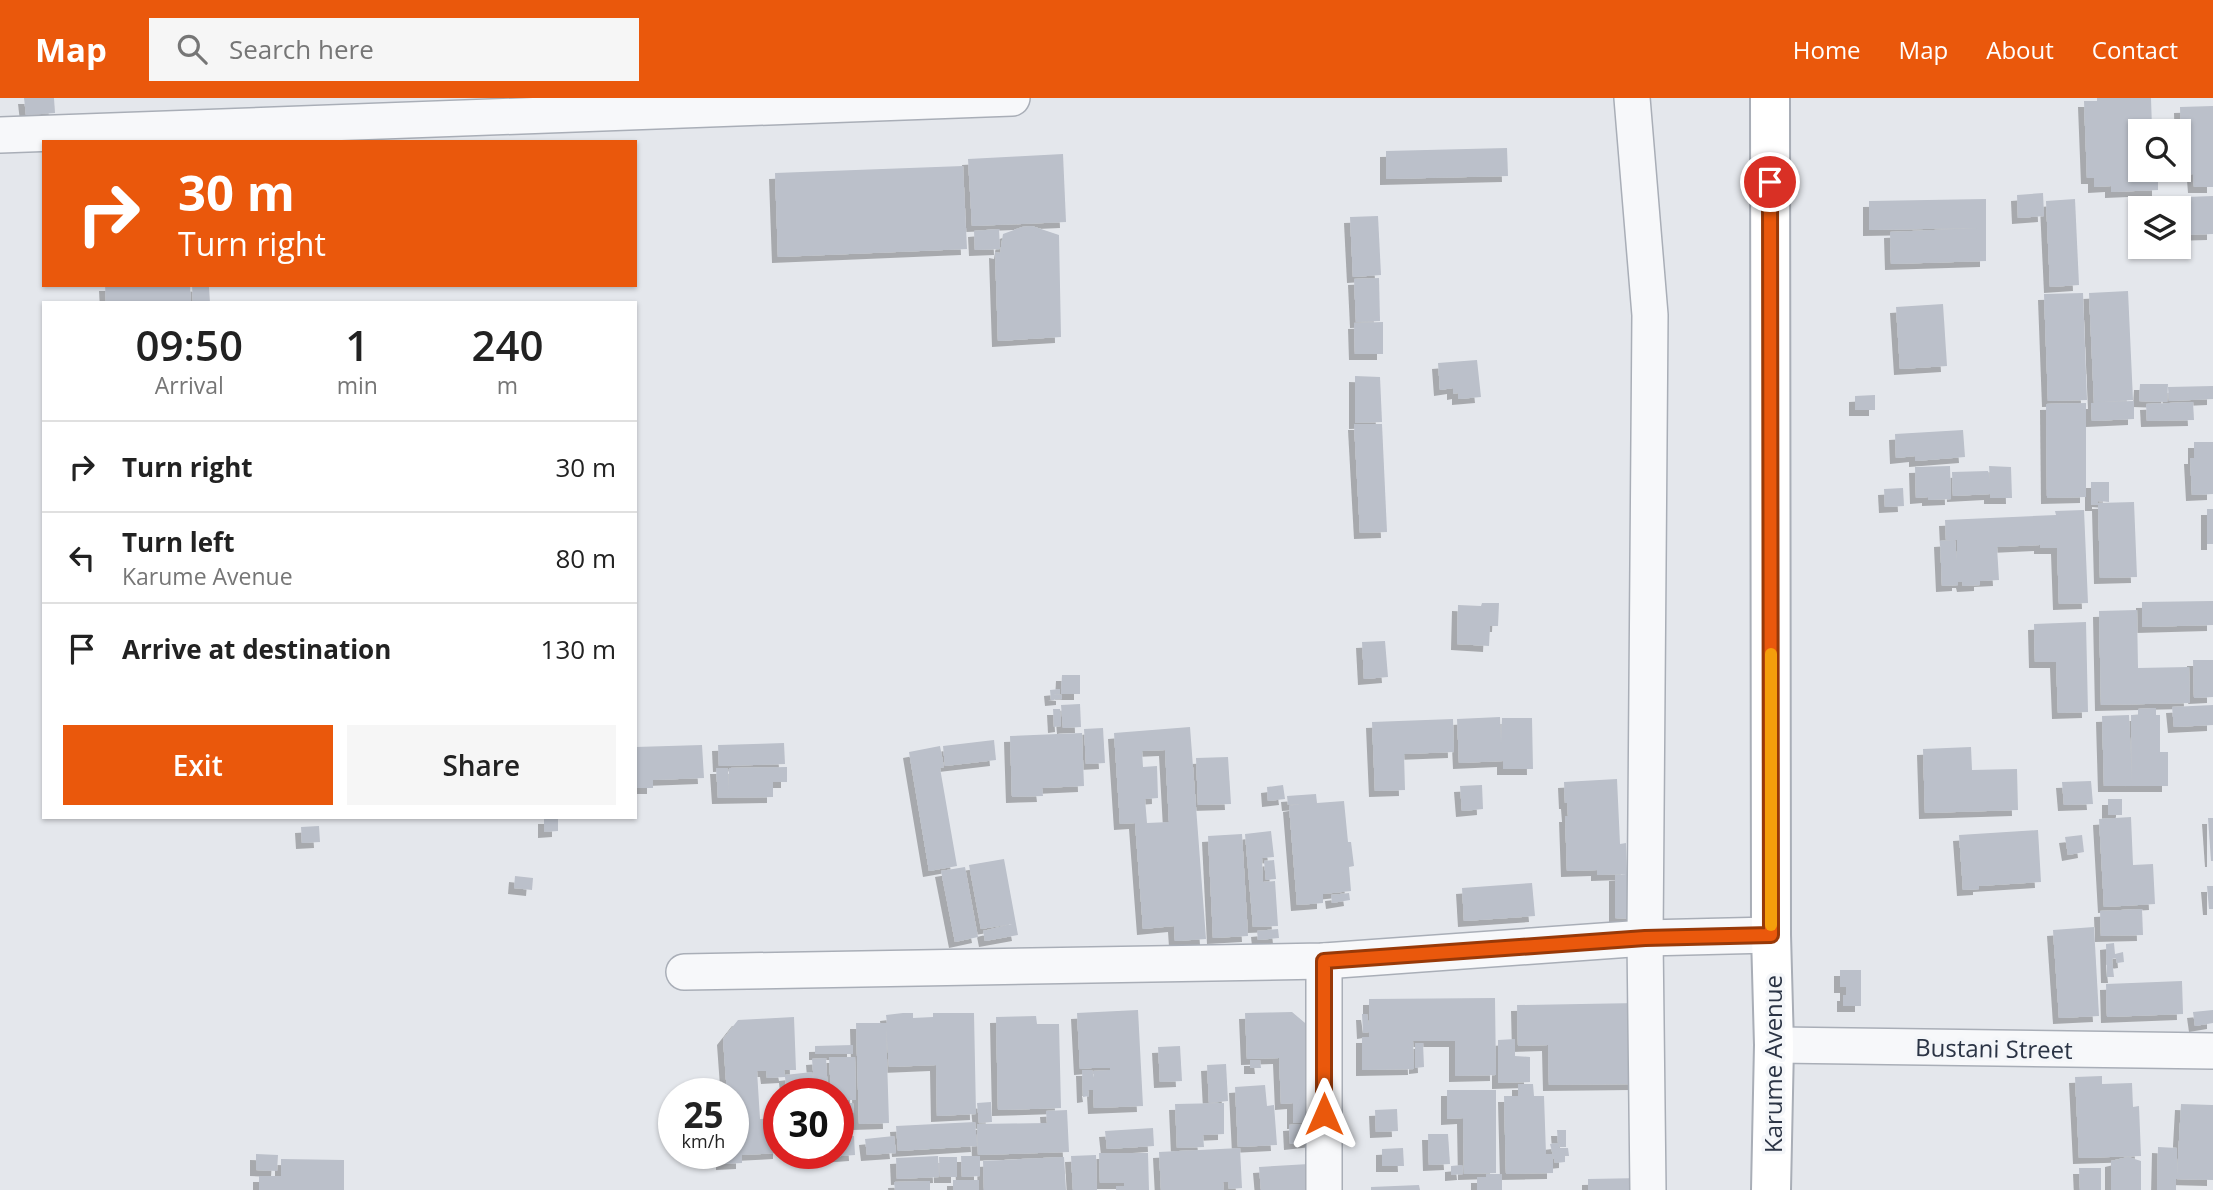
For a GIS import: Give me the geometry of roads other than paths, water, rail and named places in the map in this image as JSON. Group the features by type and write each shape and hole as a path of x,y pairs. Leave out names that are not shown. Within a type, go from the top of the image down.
{"main road":[{"name":"Karume Avenue","path":"1770,98 1756,936 1774,1045 1771,1190"}],"street":[{"path":"0,135 1013,98"},
{"path":"1632,98 1650,315 1645,938 1648,1190"},
{"path":"684,972 1324,961 1645,938 1756,936"},
{"path":"1324,961 1324,1190"},
{"name":"Bustani Street","path":"1774,1045 2213,1051"}]}
